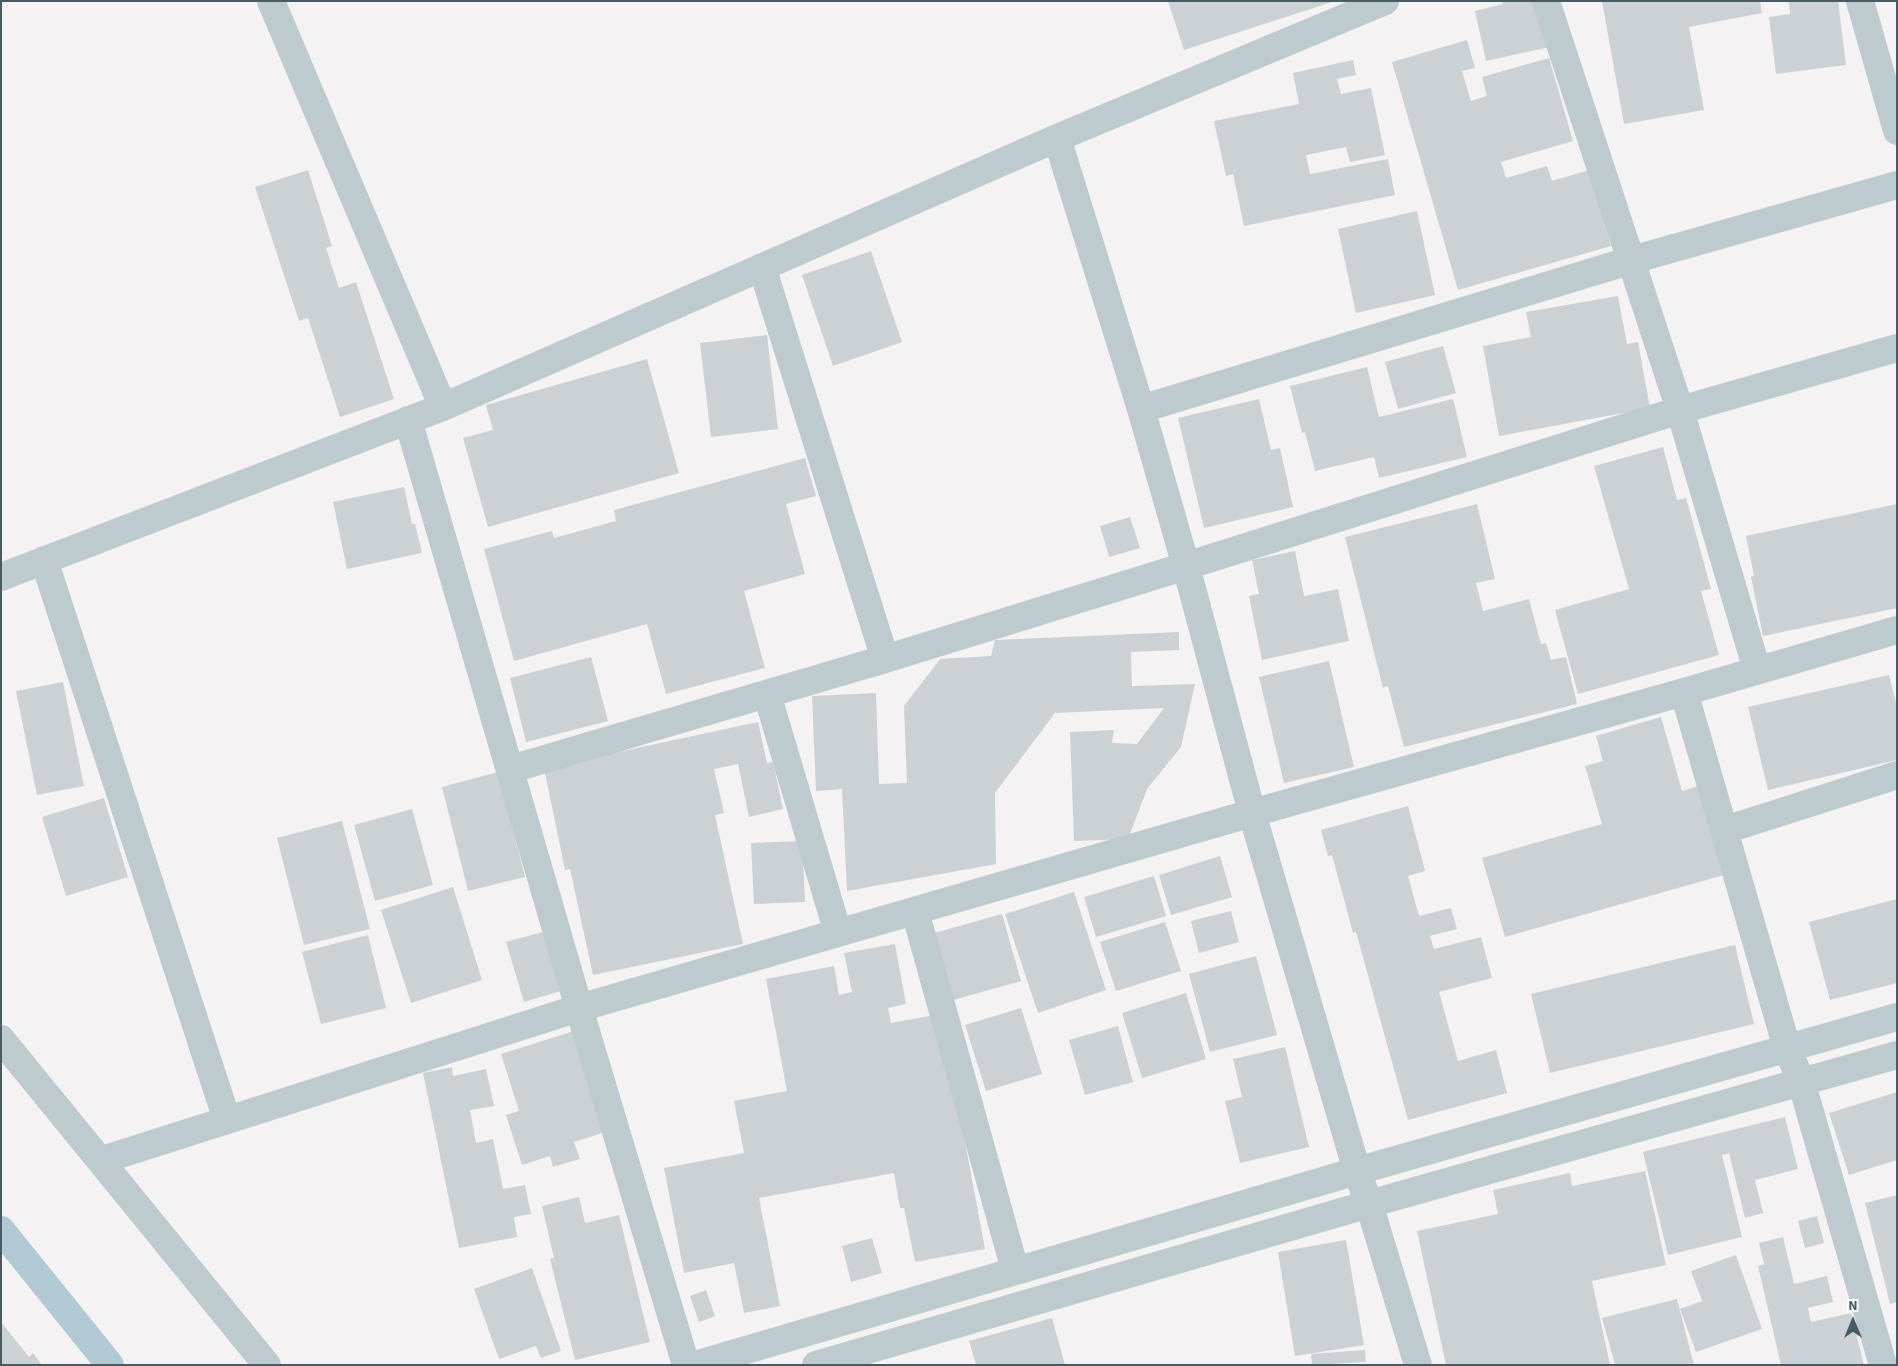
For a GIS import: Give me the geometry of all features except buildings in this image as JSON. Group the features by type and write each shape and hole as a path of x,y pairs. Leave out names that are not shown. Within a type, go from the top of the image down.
{"main road":[{"path":"1,1230 110,1365"}],"street":[{"path":"271,1 444,406"},
{"path":"1,577 444,406 1057,138 1385,1"},
{"path":"1546,1 1680,410 1757,670"},
{"path":"1860,1 1897,131"},
{"path":"1057,138 1141,409 1186,566 1252,813 1357,1171 1369,1204 1418,1365"},
{"path":"1141,409 1632,260 1897,185"},
{"path":"762,267 885,658"},
{"path":"511,769 766,694 1186,566 1680,410 1897,348"},
{"path":"408,420 579,1008 686,1365"},
{"path":"44,560 227,1120"},
{"path":"102,1160 579,1008 1252,813 1684,692 1897,630"},
{"path":"1684,692 1787,1048 1801,1081 1883,1365"},
{"path":"766,694 838,933"},
{"path":"1725,830 1897,775"},
{"path":"915,910 1015,1270"},
{"path":"695,1365 1015,1270 1897,1017"},
{"path":"1,1039 102,1160 267,1365"},
{"path":"816,1365 1369,1204 1897,1055"}]}
